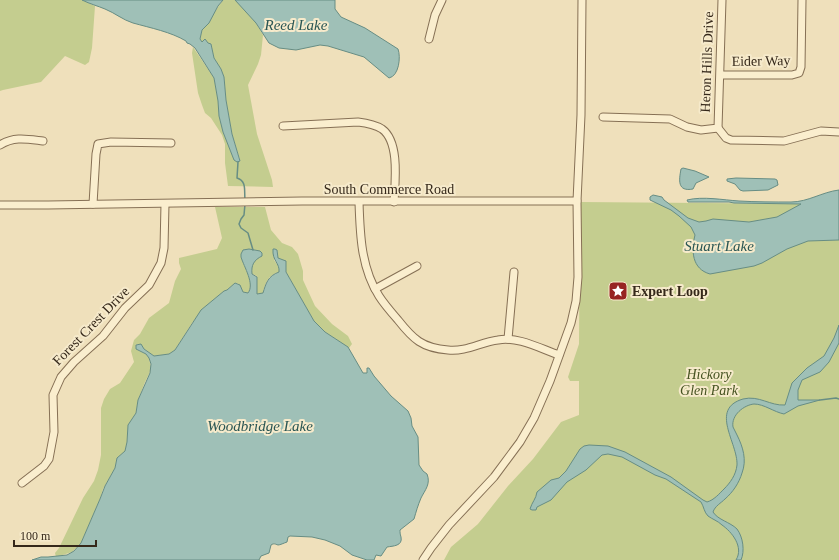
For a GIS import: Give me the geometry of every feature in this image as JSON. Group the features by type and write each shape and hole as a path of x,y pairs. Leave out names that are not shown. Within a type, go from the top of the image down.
{"street":[{"path":"429,39 435,15 442,0"},
{"path":"423,560 450,525 494,477 520,442 537,411 550,381 576,302 578,277 577,201 581,116 582,0"},
{"name":"Heron Hills Drive","path":"722,0 718,126 726,138 731,140 774,142 792,140 822,131 839,132"},
{"name":"Eider Way","path":"720,74 792,75 799,73 801,67 802,0"},
{"path":"602,117 670,119 687,127 701,130 718,126"},
{"path":"283,126 358,122 370,123 382,129 392,143 394,152 394,202"},
{"path":"0,145 20,138 43,141"},
{"path":"93,204 98,144 111,142 171,143"},
{"name":"South Commerce Road","path":"0,205 245,202 577,201"},
{"path":"359,202 362,250 369,274 375,289 384,303 407,332 426,346 441,349 459,350 497,340 508,339 559,355"},
{"name":"Forest Crest Drive","path":"22,483 44,466 49,459 54,432 53,395 61,377 74,362 103,336 125,308 149,284 161,263 164,248 165,204"},
{"path":"375,289 417,266"},
{"path":"508,339 514,272"}],"green space":[{"path":"0,0 82,0 95,6 92,48 89,62 85,65 65,56 41,82 0,91"},
{"path":"223,0 235,0 240,3 256,23 263,35 261,55 248,85 257,134 273,187 228,186 225,163 225,144 222,135 211,118 205,113 198,93 192,53 193,47 214,78 219,116 223,132 234,160 239,162 240,160 232,134 226,100 224,77 214,58 211,44 202,42 200,39 202,30"},
{"name":"Hickory Glen Park","path":"580,202 839,204 839,560 444,560 451,547 478,524 508,486 533,459 561,422 579,415 579,381 570,381 568,377 579,344"},
{"path":"215,207 265,207 271,230 282,243 292,247 298,254 303,271 303,280 315,306 332,324 348,336 352,344 349,348 325,332 314,321 286,272 285,263 278,258 277,250 274,260 279,267 279,272 270,277 261,295 257,294 257,276 252,274 252,265 256,259 262,256 259,251 254,250 248,250 241,254 250,280 250,289 248,293 243,292 239,284 235,283 224,291 205,307 192,323 175,350 169,354 154,356 137,344 136,345 136,349 146,354 149,358 151,368 138,400 136,413 128,425 125,451 117,458 115,468 103,489 81,543 72,552 56,557 55,553 59,548 83,498 94,481 98,470 101,455 101,408 104,399 110,389 120,383 134,362 131,351 134,340 140,334 149,318 169,303 175,281 181,269 179,258 217,249 222,238"}],"water":[{"path":"82,0 223,0 209,23 202,30 200,39 202,42 205,39 211,44 214,58 224,77 226,100 232,134 240,161 237,162 234,160 223,132 219,116 214,78 195,48 186,41 174,35 129,22 109,11"},
{"name":"Reed Lake","path":"235,0 335,0 335,9 341,17 365,28 398,49 399,61 397,70 392,77 389,78 364,57 328,46 320,45 296,50 279,48 269,43 256,23"},
{"path":"683,168 709,177 696,183 693,189 684,189 680,184 681,169"},
{"path":"727,179 775,179 777,180 778,185 768,190 743,191 740,190 735,184 727,181"},
{"name":"Stuart Lake","path":"839,190 839,240 808,241 787,249 754,266 710,274 704,272 696,264 693,253 695,235 691,227 671,210 650,200 650,197 653,195 662,197 688,218 699,222 713,219 749,222 777,217 801,204 688,202 687,200 706,198 745,201 797,202"},
{"name":"Woodbridge Lake","path":"249,249 260,251 262,253 262,256 255,261 252,268 252,274 257,277 257,294 263,293 268,280 279,272 273,253 273,249 275,249 277,250 278,258 286,261 286,272 314,321 325,332 348,347 363,373 367,373 367,368 369,368 391,396 408,411 412,426 418,437 419,465 427,474 428,481 414,519 400,530 401,540 399,544 387,547 381,556 376,555 374,560 367,560 352,555 340,546 325,540 312,537 290,536 288,537 287,542 279,545 271,545 269,553 261,556 259,560 32,560 41,557 67,555 74,551 81,543 105,486 115,468 117,458 125,451 128,425 136,413 138,400 150,373 151,364 149,358 146,354 136,349 136,345 141,344 144,349 154,356 169,354 175,350 201,310 224,291 235,283 240,285 243,292 248,293 250,289 250,280 241,254 243,250"},
{"path":"839,325 839,343 829,362 820,372 802,380 798,390 798,400 820,400 798,406 784,414 762,405 754,404 746,406 739,411 734,418 733,427 744,454 741,477 728,496 713,512 739,532 743,548 741,560 736,560 739,550 736,540 730,532 708,516 701,502 666,479 655,475 622,457 608,454 602,455 586,470 567,482 551,500 537,507 536,510 530,509 537,492 551,480 559,478 566,471 580,449 589,445 608,446 625,452 671,477 703,500 707,502 712,500 728,484 734,475 737,465 726,418 728,410 733,404 749,398 785,405 792,383 807,368 824,356"}],"waterway":[{"path":"238,162 237,178 244,184 245,200"},
{"path":"245,204 244,215 239,224 241,228 248,233 253,250"},
{"path":"820,400 839,399"}],"place":[{"name":"Expert Loop","path":"618,291"}]}
